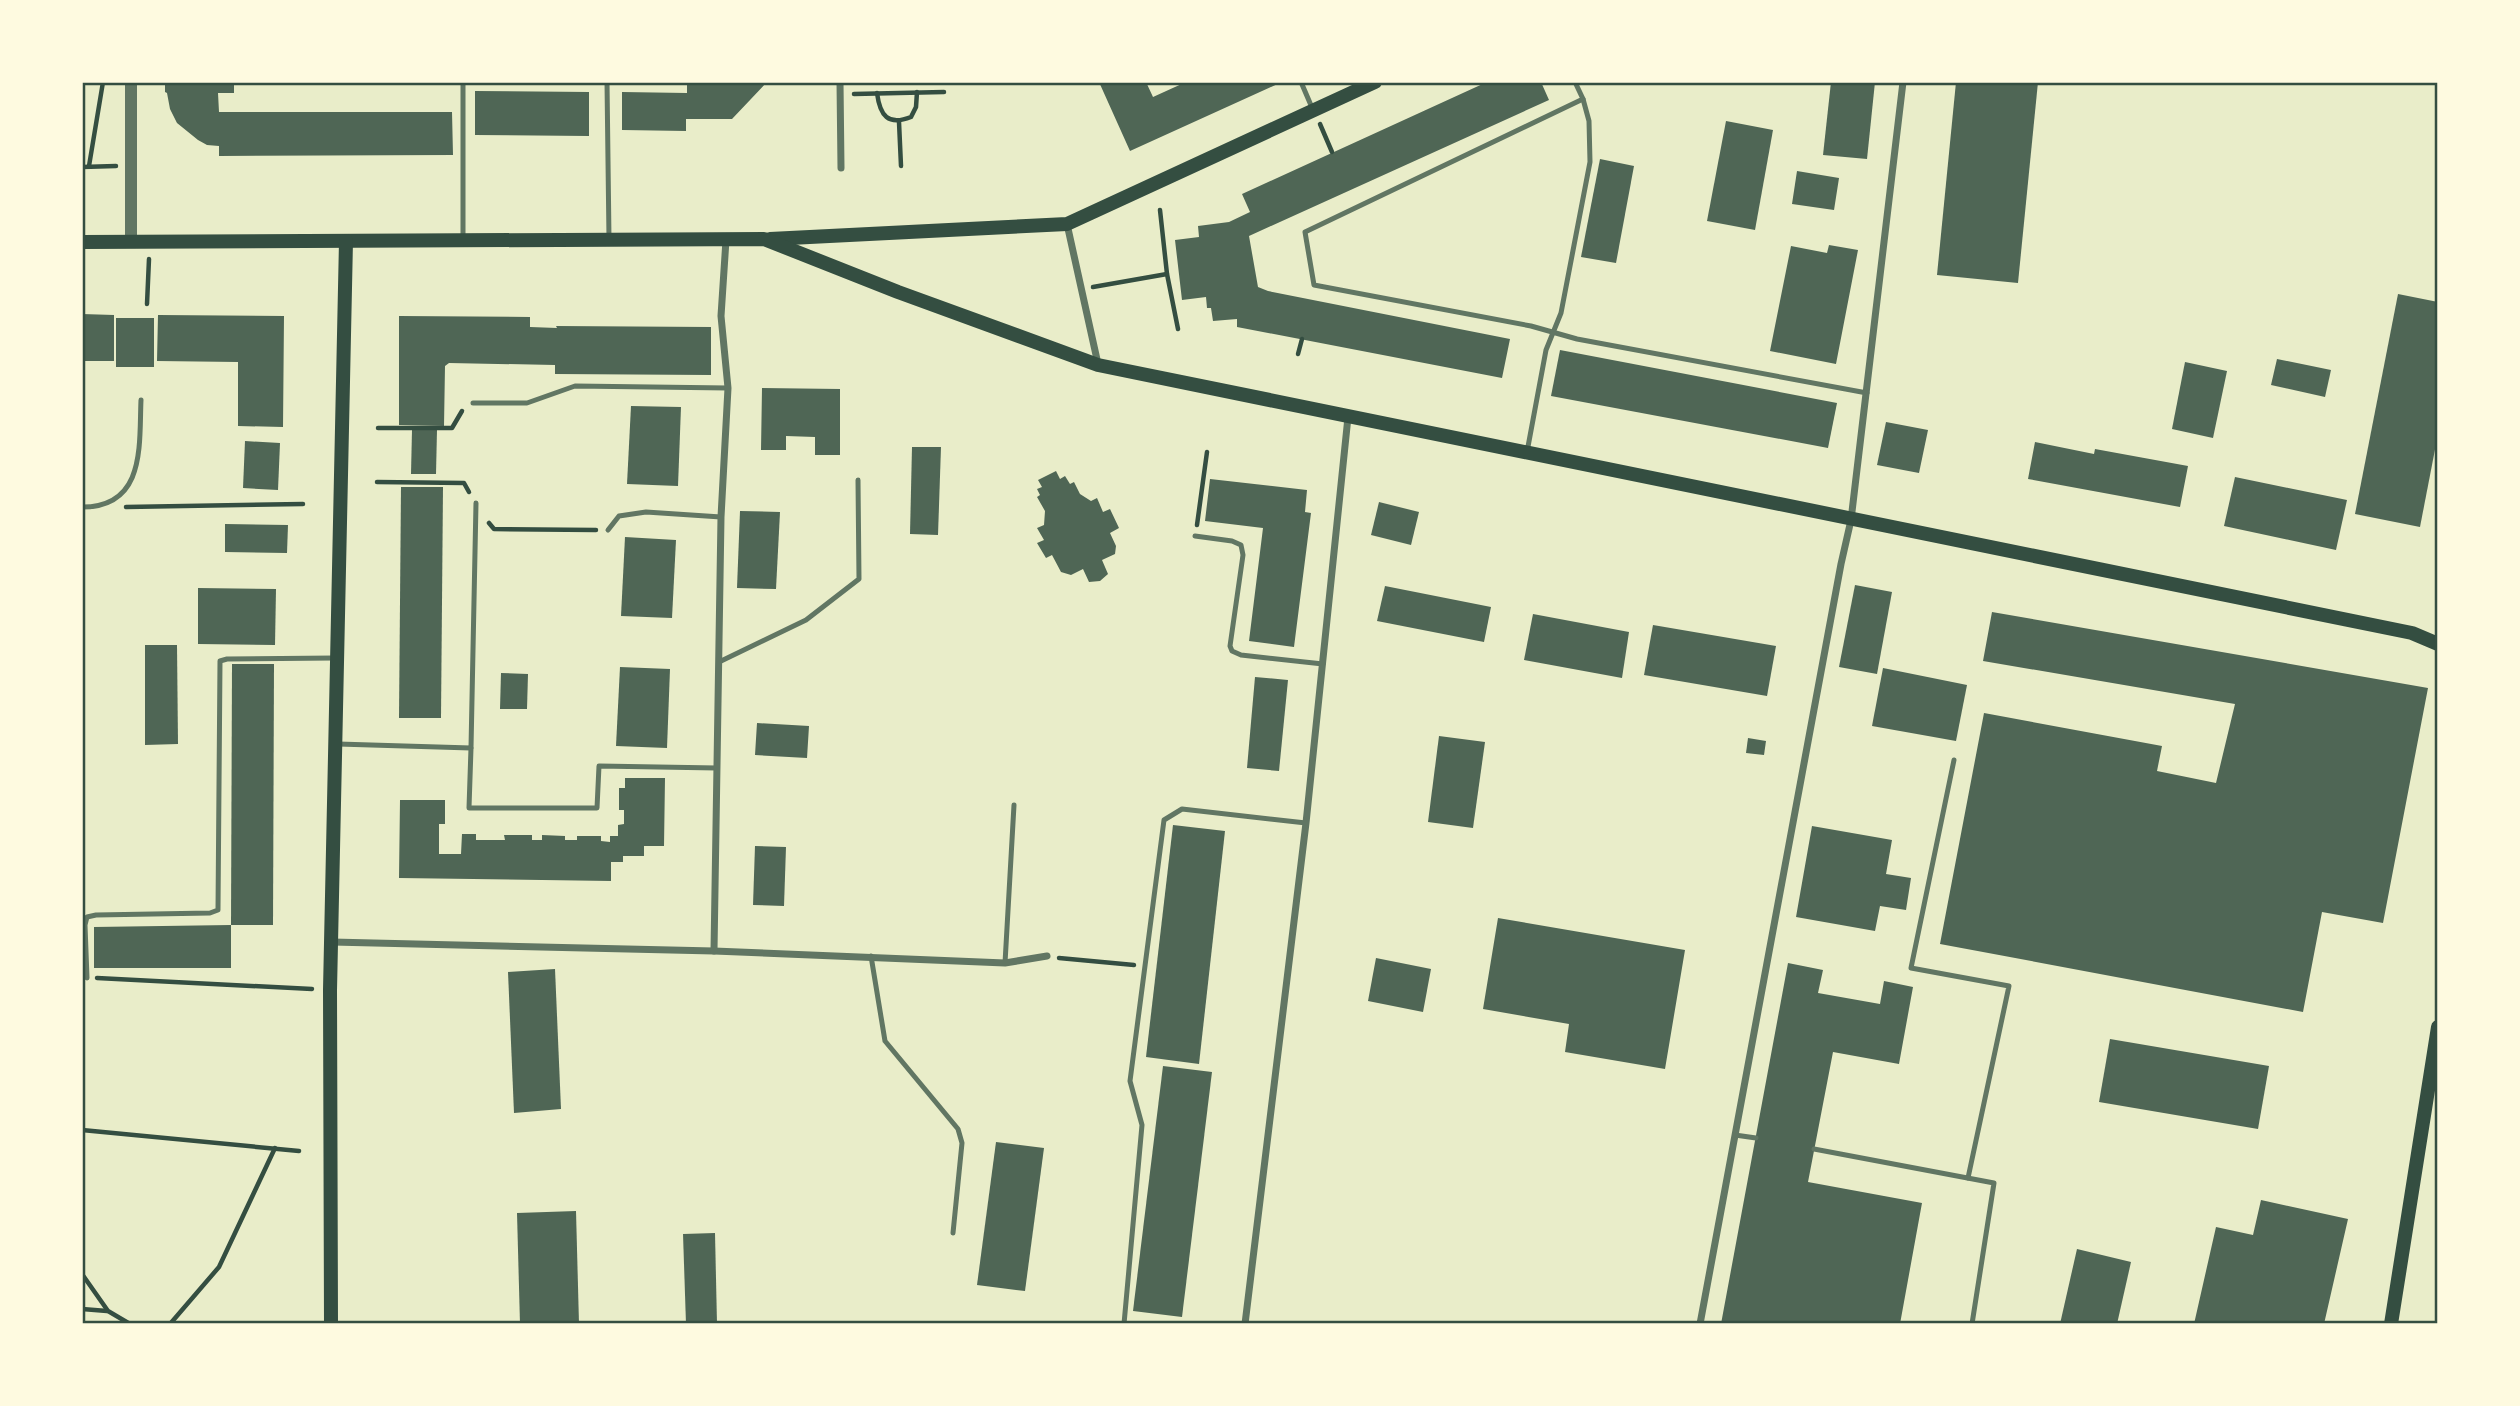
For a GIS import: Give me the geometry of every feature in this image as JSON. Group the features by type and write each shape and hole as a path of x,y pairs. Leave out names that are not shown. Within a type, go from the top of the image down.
{"main road":[{"path":"82,242 764,239 1067,223 1375,82"},
{"path":"764,239 898,292 1098,365 2412,633 2438,644"},
{"path":"331,1324 330,990 346,241"},
{"path":"2391,1324 2438,1027"}],"street":[{"path":"131,82 131,242"},
{"path":"840,82 841,168"},
{"path":"1700,1324 1838,577 1851,520 1903,82"},
{"path":"1067,223 1098,365"},
{"path":"714,951 722,517 728,388 721,316 726,239"},
{"path":"1245,1324 1306,823 1348,418"},
{"path":"332,943 714,951 1005,963 1047,957"}],"lane":[{"path":"463,82 463,240"},
{"path":"607,82 609,239"},
{"path":"1301,82 1313,110"},
{"path":"1527,452 1546,350 1561,313 1590,162 1589,121 1575,82"},
{"path":"1583,99 1305,232 1314,285 1577,339 1867,393"},
{"path":"473,403 527,403 575,386 728,388"},
{"path":"82,507 107,502 122,493 135,477 139,456 141,400"},
{"path":"719,662 806,620 859,579 858,480"},
{"path":"476,503 469,808 597,808 599,766 717,768"},
{"path":"608,530 619,516 646,512 722,517"},
{"path":"1195,536 1232,541 1241,545 1243,555 1230,646 1232,652 1323,664"},
{"path":"87,978 87,917 210,913 218,910 220,662 227,659 337,658"},
{"path":"335,744 471,748"},
{"path":"1954,760 1911,968 2009,986 1968,1178"},
{"path":"1005,963 1014,805"},
{"path":"1124,1324 1142,1125 1130,1081 1164,820 1182,809 1306,823"},
{"path":"871,956 885,1041 958,1129 962,1143 953,1233"},
{"path":"1735,1135 1756,1138"},
{"path":"1814,1149 1994,1183 1972,1324"}],"path":[{"path":"89,166 103,82"},
{"path":"877,93 878,108 886,117 899,122 911,117 916,107 916,92"},
{"path":"840,94 944,92"},
{"path":"1313,110 1332,152"},
{"path":"899,122 901,166"},
{"path":"82,167 131,165"},
{"path":"1160,210 1167,274 1178,329"},
{"path":"1082,289 1167,274"},
{"path":"1298,354 1302,339"},
{"path":"378,428 452,428 465,408 473,403"},
{"path":"1195,536 1207,452"},
{"path":"91,507 303,504"},
{"path":"1047,957 1145,966"},
{"path":"87,978 330,990"},
{"path":"82,1130 299,1151"},
{"path":"170,1324 219,1267 275,1148"},
{"path":"82,1274 108,1311 130,1324"},
{"path":"82,1309 108,1311"}],"building":[{"path":"165,82 234,82 234,93 218,93 219,112 452,112 453,155 219,156 219,146 207,145 177,123 165,92"},
{"path":"709,82 767,82 732,119 686,119 686,131 622,130 622,92 687,93 687,85 707,85"},
{"path":"1099,82 1146,82 1153,97 1186,82 1282,82 1130,151"},
{"path":"1487,82 1541,82 1549,100 1249,236 1258,287 1510,339 1502,378 1237,327 1237,319 1213,321 1211,308 1207,308 1206,297 1182,300 1175,240 1199,237 1198,226 1229,222 1250,212 1242,194"},
{"path":"1831,82 1875,82 1867,159 1823,155"},
{"path":"1956,82 2038,82 2018,283 1937,275"},
{"path":"475,91 589,92 589,136 475,135"},
{"path":"1726,121 1773,130 1755,230 1707,221"},
{"path":"1600,159 1634,166 1616,263 1581,257"},
{"path":"1797,171 1839,178 1834,210 1792,204"},
{"path":"1829,245 1858,250 1836,364 1770,351 1791,246 1827,253"},
{"path":"2398,294 2438,302 2438,434 2420,527 2355,514"},
{"path":"82,314 114,315 114,361 82,361"},
{"path":"158,315 284,316 283,427 238,426 238,362 157,361"},
{"path":"399,316 530,317 530,327 557,328 556,326 711,327 711,375 555,374 555,365 449,363 445,366 444,426 399,425"},
{"path":"116,318 154,318 154,367 116,367"},
{"path":"1560,350 1837,403 1828,448 1551,396"},
{"path":"2277,359 2331,370 2325,397 2271,385"},
{"path":"2185,362 2227,371 2213,438 2172,429"},
{"path":"762,388 840,389 840,455 815,455 815,437 786,436 786,450 761,450"},
{"path":"631,406 681,407 678,486 627,484"},
{"path":"1886,422 1928,430 1919,473 1877,465"},
{"path":"412,430 437,430 436,474 411,474"},
{"path":"245,441 280,443 278,490 243,488"},
{"path":"2035,442 2094,454 2095,449 2188,466 2180,507 2028,479"},
{"path":"912,447 941,447 938,535 910,534"},
{"path":"1056,471 1060,479 1065,476 1070,484 1074,482 1080,494 1091,501 1097,498 1103,512 1110,509 1119,528 1110,533 1116,546 1115,554 1102,560 1108,574 1100,581 1089,582 1083,569 1071,575 1061,572 1052,555 1046,558 1037,543 1044,540 1037,528 1044,525 1045,511 1037,497 1040,495 1037,489 1042,487 1038,480"},
{"path":"2235,477 2347,500 2336,550 2224,526"},
{"path":"1210,479 1307,490 1305,512 1311,513 1294,647 1249,641 1263,528 1205,521"},
{"path":"401,487 443,487 441,718 399,718"},
{"path":"1379,502 1419,512 1411,545 1371,535"},
{"path":"740,511 780,512 776,589 737,588"},
{"path":"225,524 288,525 287,553 225,552"},
{"path":"625,537 676,540 672,618 621,616"},
{"path":"1855,585 1892,592 1877,674 1839,667"},
{"path":"1385,586 1491,607 1484,642 1377,621"},
{"path":"198,588 276,589 275,645 198,644"},
{"path":"1992,612 2428,688 2383,923 2322,912 2303,1012 1940,944 1984,713 2162,746 2157,771 2216,783 2235,704 1983,661"},
{"path":"1533,614 1629,632 1622,678 1524,660"},
{"path":"1653,625 1776,646 1767,696 1644,675"},
{"path":"145,645 177,645 178,744 145,745"},
{"path":"232,664 274,664 273,925 231,925"},
{"path":"620,667 670,669 667,748 616,746"},
{"path":"1883,668 1967,685 1956,741 1872,726"},
{"path":"501,673 528,674 527,709 500,709"},
{"path":"1255,677 1288,680 1279,771 1247,768"},
{"path":"757,723 809,726 807,758 755,755"},
{"path":"1439,736 1485,742 1473,828 1428,822"},
{"path":"1748,738 1766,741 1764,755 1746,753"},
{"path":"625,778 665,778 664,846 644,846 644,856 623,856 623,862 611,862 611,881 399,878 400,800 445,800 445,824 439,824 439,854 461,854 462,834 476,834 476,840 505,840 504,835 532,835 532,840 542,840 542,835 565,836 565,840 577,840 577,836 601,836 601,841 610,842 610,836 618,836 618,825 624,824 624,810 619,810 619,788 625,788"},
{"path":"1173,825 1225,831 1199,1064 1146,1057"},
{"path":"1812,826 1892,840 1886,874 1911,878 1906,910 1880,906 1875,931 1796,917"},
{"path":"755,846 786,847 784,906 753,905"},
{"path":"1498,918 1685,950 1665,1069 1565,1052 1569,1024 1483,1009"},
{"path":"231,925 231,968 94,968 94,927"},
{"path":"1376,958 1431,969 1423,1012 1368,1001"},
{"path":"1788,963 1823,970 1818,993 1880,1004 1884,981 1913,987 1899,1064 1833,1052 1808,1182 1922,1203 1900,1324 1721,1324"},
{"path":"555,969 561,1109 514,1113 508,972"},
{"path":"2110,1039 2269,1066 2258,1129 2099,1102"},
{"path":"1163,1066 1212,1072 1182,1317 1133,1311"},
{"path":"996,1142 1044,1148 1025,1291 977,1285"},
{"path":"2261,1200 2348,1219 2324,1324 2194,1324 2216,1227 2253,1235"},
{"path":"576,1211 579,1324 520,1324 517,1213"},
{"path":"715,1233 717,1324 686,1324 683,1234"},
{"path":"2077,1249 2131,1262 2117,1324 2060,1324"}]}
